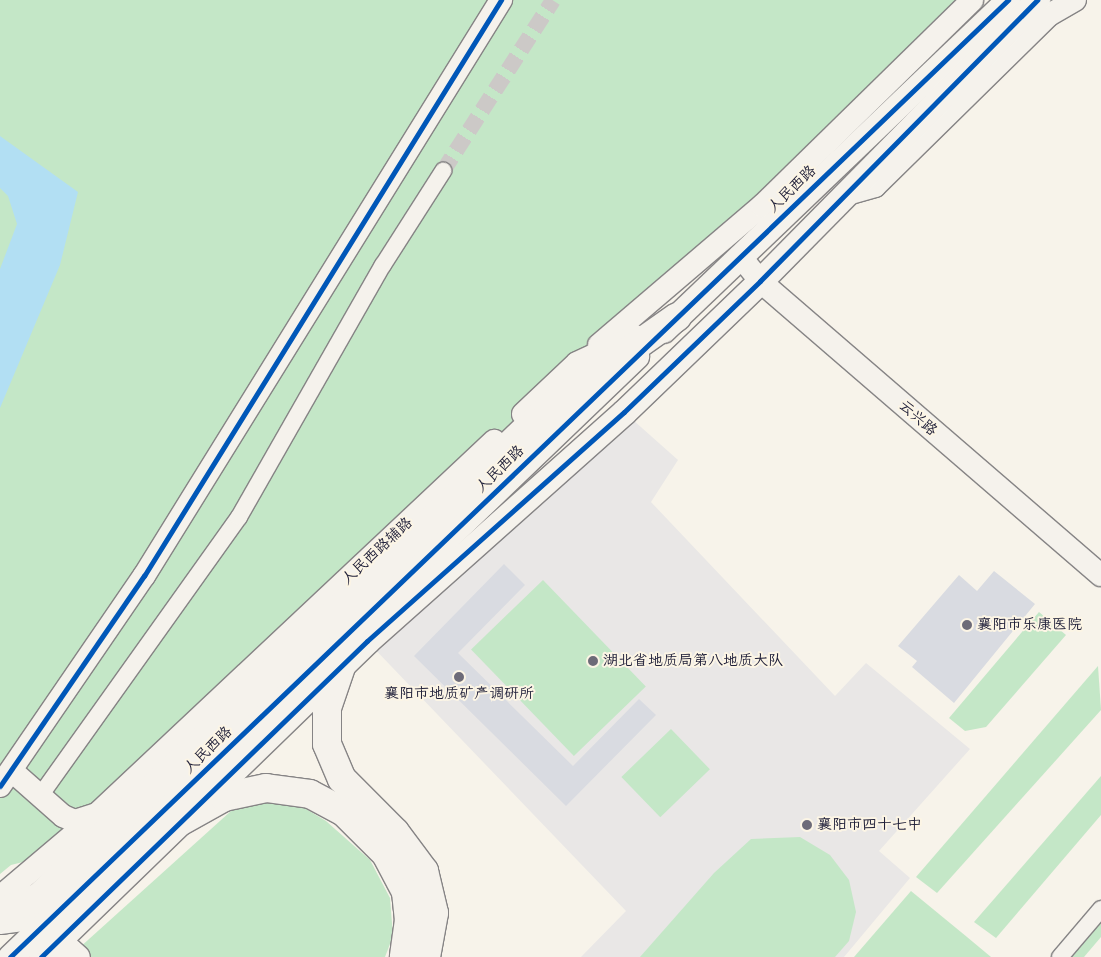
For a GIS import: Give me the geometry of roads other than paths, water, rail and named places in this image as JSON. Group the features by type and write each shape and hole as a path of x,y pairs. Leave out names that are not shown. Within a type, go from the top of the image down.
{"highway":[{"path":"0,912 39,897 548,408 677,317"},
{"path":"342,664 327,708 327,744 342,779 395,832 424,871 434,913 426,957"},
{"path":"174,824 224,797 266,788 310,794 344,812 386,854 406,892 409,920 404,957"}],"main road":[{"name":"人民西路","path":"10,957 1008,0"},
{"name":"人民西路","path":"59,952 174,824 342,664 624,412 760,281 1037,0"}],"street":[{"path":"47,856 60,840 63,816 40,796 6,779 144,576 501,0"},
{"path":"577,364 762,206 972,0"},
{"path":"844,195 876,186 1049,15 1075,0"},
{"path":"40,796 239,517 383,265 443,171"},
{"name":"云兴路","path":"740,256 760,281 1101,575"},
{"name":"人民西路辅路","path":"0,897 97,814 577,364 677,317"},
{"name":"人民西路辅路","path":"63,816 75,822 97,814"},
{"path":"1060,957 1101,909"},
{"path":"0,923 53,916"}],"water":[{"path":"0,136 78,192 60,265 0,408 0,269 17,224 8,196 0,188"}],"tunnel":[{"path":"443,171 553,0"}],"place":[{"name":"襄阳市乐康医院","path":"967,625"},
{"name":"湖北省地质局第八地质大队","path":"593,661"},
{"name":"襄阳市地质矿产调研所","path":"459,677"},
{"name":"襄阳市四十七中","path":"807,825"}]}
